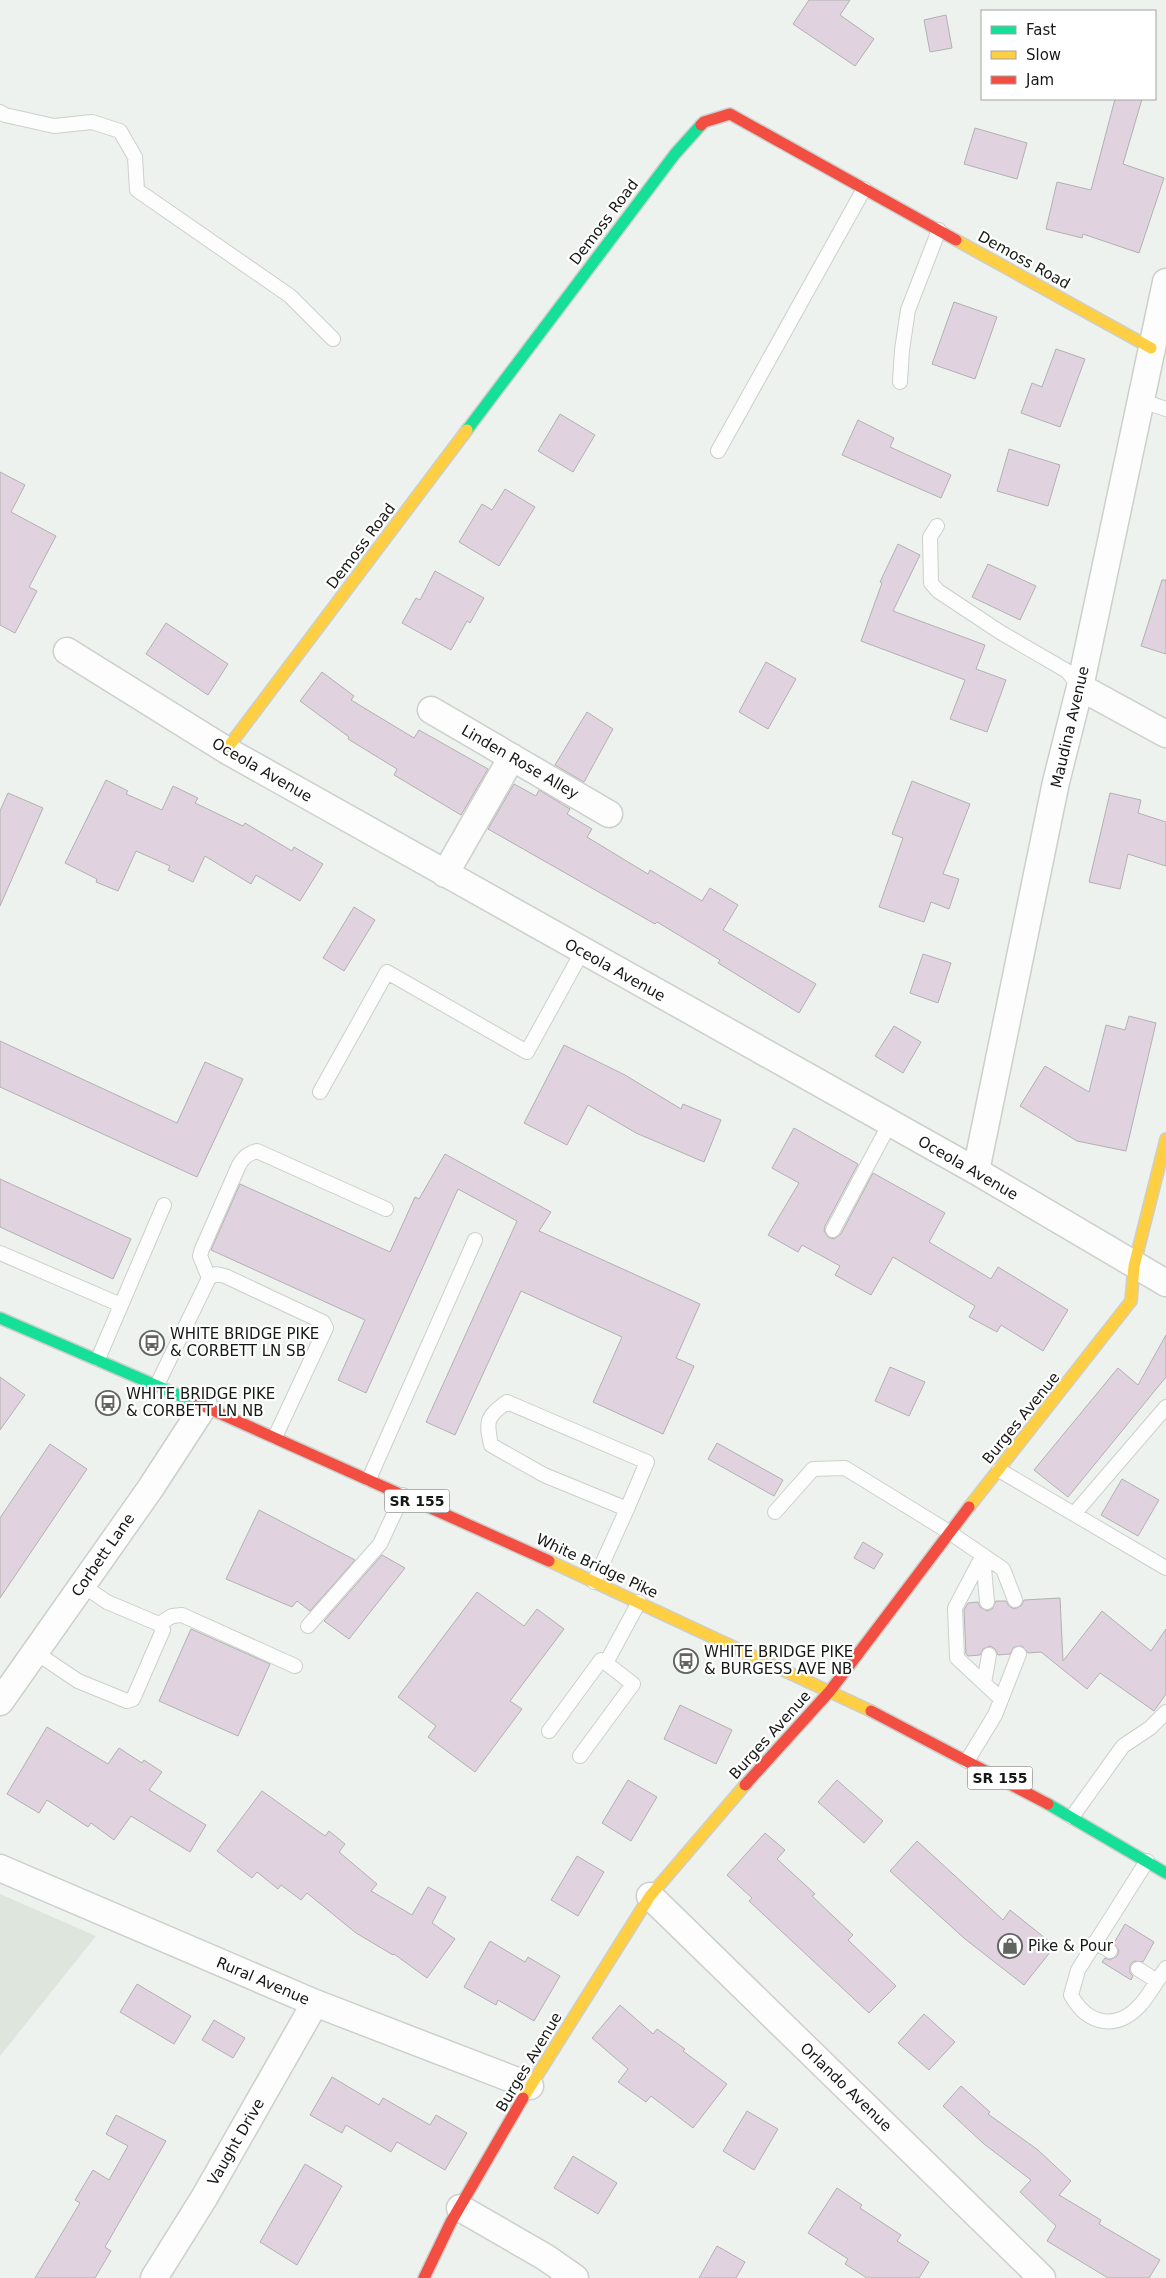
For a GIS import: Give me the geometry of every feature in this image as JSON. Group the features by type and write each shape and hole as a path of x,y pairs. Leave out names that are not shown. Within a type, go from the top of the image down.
{"street":[{"name":"Demoss Road","path":"226,750 675,154 704,122 730,114 1151,348"},
{"name":"Maudina Avenue","path":"976,1172 1056,782 1080,687 1139,400 1166,282"},
{"name":"Oceola Avenue","path":"67,651 226,750 582,952 890,1123 1166,1283"},
{"path":"1080,687 1166,734"},
{"name":"Linden Rose Alley","path":"431,710 609,814"},
{"path":"445,874 512,757"},
{"name":"Burges Avenue","path":"424,2278 456,2215 530,2086 650,1896 798,1724 830,1691 949,1532 1131,1301 1134,1266 1165,1148"},
{"name":"White Bridge Pike","path":"0,1318 98,1359 369,1479 830,1691 1072,1817 1166,1873"},
{"name":"Corbett Lane","path":"0,1702 150,1489 204,1406"},
{"name":"Rural Avenue","path":"0,1868 315,2003 530,2086"},
{"name":"Orlando Avenue","path":"650,1896 1042,2278"},
{"name":"Vaught Drive","path":"154,2278 199,2206 315,2003"},
{"path":"456,2215 545,2257 575,2278"}],"lane":[{"path":"0,112 5,115 54,126 92,122 120,131 134,157 137,190 290,296 333,339"},
{"path":"718,451 864,189"},
{"path":"900,382 902,350 908,310 939,230"},
{"path":"1139,400 1166,409"},
{"path":"937,526 930,537 931,583 938,590 1000,632 1066,671 1080,687"},
{"path":"320,1092 387,972 527,1052 582,952"},
{"path":"833,1230 890,1123"},
{"path":"209,1278 200,1256 202,1249 239,1166 244,1156 250,1153 257,1151 386,1209"},
{"path":"98,1359 164,1205"},
{"path":"369,1479 475,1240"},
{"path":"0,1253 121,1305"},
{"path":"157,1385 209,1278 216,1274 225,1276 322,1322 326,1328 275,1438"},
{"path":"594,1582 627,1509 647,1462 507,1402 493,1412 486,1425 491,1445 544,1474 627,1509"},
{"path":"1074,1514 1166,1407"},
{"path":"776,1512 814,1469 845,1468 949,1532 1003,1569 1015,1600"},
{"path":"999,1470 1166,1568"},
{"path":"308,1626 380,1544 403,1495"},
{"path":"982,1555 987,1602"},
{"path":"982,1555 955,1608 957,1658 1001,1699"},
{"path":"35,1652 78,1681 127,1701 133,1699 163,1630 159,1624 107,1602 82,1585"},
{"path":"606,1663 639,1602"},
{"path":"159,1624 172,1616 182,1615 295,1666"},
{"path":"967,1761 995,1715 1019,1654"},
{"path":"984,1683 989,1655"},
{"path":"549,1731 601,1660 633,1684 580,1756"},
{"path":"1072,1817 1123,1746 1150,1728 1166,1712"},
{"path":"1146,1861 1078,1970 1071,1995 1079,2010 1098,2021 1117,2021 1141,2004 1166,1968"},
{"path":"1095,1942 1110,1951"},
{"path":"1138,1969 1157,1980"}],"shaded area":[{"path":"0,1894 96,1936 0,2056"}],"building":[{"path":"809,0 850,0 840,15 874,39 855,66 793,24"},
{"path":"946,15 952,48 930,52 924,20"},
{"path":"1115,100 1142,100 1123,164 1164,178 1139,253 1083,234 1082,238 1046,229 1057,182 1091,190"},
{"path":"975,128 1027,143 1017,179 964,164"},
{"path":"954,302 997,317 975,379 932,364"},
{"path":"1056,349 1085,359 1060,427 1021,413 1032,383 1042,387"},
{"path":"560,414 595,435 573,472 538,451"},
{"path":"858,420 894,438 890,447 951,475 941,498 842,455"},
{"path":"1009,449 1060,465 1048,506 997,491"},
{"path":"0,472 25,485 11,512 56,536 29,587 37,591 15,633 0,625"},
{"path":"505,489 535,507 499,566 459,542 482,504 492,510"},
{"path":"898,544 920,555 893,611 985,645 976,669 1006,680 987,732 950,719 965,680 861,641 882,583 880,582"},
{"path":"988,564 1036,586 1020,620 972,597"},
{"path":"435,571 484,598 470,623 467,621 451,650 402,623 416,598 420,600"},
{"path":"1162,580 1166,580 1166,654 1141,646"},
{"path":"166,623 228,664 208,695 146,654"},
{"path":"766,662 796,679 768,729 739,712"},
{"path":"322,672 354,696 351,700 414,738 419,730 488,769 461,815 394,775 397,769 348,739 349,737 300,701"},
{"path":"587,712 613,729 584,782 555,765"},
{"path":"106,780 128,791 126,794 162,810 173,786 198,798 195,803 243,826 245,823 292,851 294,847 323,864 300,901 256,875 251,884 205,856 193,882 168,870 170,866 136,851 118,891 96,882 97,879 65,863"},
{"path":"912,781 970,804 943,874 959,879 949,909 931,902 924,922 879,907 903,838 892,834"},
{"path":"514,784 536,796 539,790 570,809 567,814 592,829 587,837 648,874 650,870 702,901 710,888 738,905 723,930 816,984 799,1013 718,963 720,960 657,922 655,924 488,829"},
{"path":"8,793 43,808 0,906 0,811"},
{"path":"1110,793 1141,800 1138,813 1166,822 1166,866 1128,854 1120,889 1089,882"},
{"path":"354,907 375,920 344,971 323,958"},
{"path":"923,954 951,963 938,1003 910,993"},
{"path":"1129,1016 1156,1023 1126,1151 1077,1141 1020,1106 1045,1066 1089,1092 1106,1025 1125,1030"},
{"path":"894,1026 921,1042 903,1073 875,1056"},
{"path":"0,1041 177,1123 205,1062 243,1079 197,1177 0,1087"},
{"path":"564,1045 625,1075 681,1109 683,1104 721,1120 704,1162 636,1133 588,1105 567,1145 524,1123"},
{"path":"794,1128 858,1164 825,1226 824,1231 828,1237 834,1239 841,1234 873,1173 945,1213 929,1242 991,1279 998,1267 1068,1310 1043,1351 1001,1325 997,1332 969,1317 975,1306 893,1257 871,1295 835,1275 840,1266 802,1245 798,1252 768,1235 799,1183 772,1168"},
{"path":"445,1154 551,1212 539,1231 700,1304 676,1358 694,1366 663,1434 593,1402 622,1337 521,1291 455,1435 426,1422 517,1221 458,1189 366,1393 338,1380 365,1320 211,1250 240,1184 390,1252 415,1197 419,1199"},
{"path":"0,1179 131,1239 113,1279 0,1227"},
{"path":"1166,1335 1166,1377 1068,1497 1034,1470 1118,1368 1138,1385"},
{"path":"890,1367 925,1382 909,1416 875,1401"},
{"path":"0,1377 25,1395 0,1430"},
{"path":"717,1443 783,1480 774,1496 708,1459"},
{"path":"50,1444 87,1469 0,1598 0,1518"},
{"path":"1122,1479 1159,1500 1138,1536 1101,1515"},
{"path":"259,1510 355,1560 310,1611 297,1601 292,1607 226,1579"},
{"path":"863,1542 883,1554 874,1569 854,1558"},
{"path":"382,1555 405,1568 349,1639 324,1621"},
{"path":"477,1592 524,1626 537,1609 564,1629 510,1701 522,1709 475,1772 428,1737 436,1726 398,1697"},
{"path":"1060,1598 1063,1661 1102,1611 1151,1651 1166,1629 1166,1694 1154,1711 1100,1673 1087,1689 1041,1652 1028,1653 1022,1646 1014,1647 1010,1654 998,1655 995,1649 990,1646 983,1649 980,1655 968,1656 966,1654 964,1610 968,1603 978,1602 980,1607 987,1611 992,1609 996,1601 1006,1601 1014,1609 1021,1606 1024,1600"},
{"path":"191,1629 270,1664 238,1736 159,1701"},
{"path":"680,1705 732,1730 716,1764 664,1739"},
{"path":"47,1727 108,1764 119,1748 142,1763 144,1760 162,1772 149,1790 206,1825 190,1852 131,1816 114,1840 91,1823 88,1827 47,1800 39,1813 7,1794"},
{"path":"628,1780 657,1797 631,1841 602,1823"},
{"path":"837,1780 883,1821 864,1843 818,1802"},
{"path":"262,1791 325,1836 329,1831 345,1844 339,1852 377,1884 371,1891 412,1915 428,1887 446,1897 432,1923 455,1939 427,1978 394,1954 356,1933 307,1893 301,1900 281,1885 278,1889 257,1872 252,1878 217,1851"},
{"path":"765,1833 785,1850 777,1859 815,1894 812,1896 853,1935 848,1940 896,1986 869,2013 749,1901 752,1898 727,1875"},
{"path":"917,1841 1003,1920 1010,1910 1055,1946 1024,1985 965,1939 890,1871"},
{"path":"577,1856 604,1872 578,1916 551,1900"},
{"path":"1125,1924 1154,1942 1143,1962 1134,1961 1130,1965 1130,1973 1133,1976 1131,1980 1102,1962 1105,1958 1110,1960 1117,1956 1119,1951 1114,1943"},
{"path":"490,1941 525,1962 528,1957 560,1976 534,2021 498,2000 496,2005 464,1987"},
{"path":"137,1984 191,2016 174,2044 120,2012"},
{"path":"620,2005 653,2034 657,2029 685,2049 683,2051 727,2084 693,2128 651,2096 646,2102 618,2082 628,2069 592,2038"},
{"path":"924,2014 955,2042 929,2070 898,2043"},
{"path":"214,2020 245,2038 233,2058 202,2040"},
{"path":"332,2077 379,2105 383,2098 430,2125 436,2115 467,2133 445,2170 397,2142 391,2152 346,2125 342,2133 310,2115"},
{"path":"961,2086 990,2112 988,2114 1038,2150 1071,2181 1059,2195 1101,2220 1099,2224 1160,2260 1149,2278 1108,2278 1047,2241 1056,2226 1020,2192 1031,2180 984,2144 943,2106"},
{"path":"747,2111 778,2129 754,2170 723,2151"},
{"path":"116,2115 166,2141 105,2247 111,2251 95,2278 35,2278 80,2203 75,2200 93,2170 109,2180 128,2146 106,2134"},
{"path":"573,2156 617,2183 598,2214 554,2188"},
{"path":"305,2164 342,2186 297,2265 260,2242"},
{"path":"837,2188 862,2205 860,2208 901,2235 897,2241 929,2262 919,2278 867,2278 845,2264 848,2259 808,2233"},
{"path":"717,2246 745,2262 736,2278 699,2278"}],"traffic: fast":[{"path":"467,430 675,154 701,125"},
{"path":"0,1318 199,1404"},
{"path":"1048,1804 1166,1873"}],"traffic: slow":[{"path":"956,240 1151,348"},
{"path":"226,750 467,430"},
{"path":"969,1507 1131,1301 1134,1266 1166,1139"},
{"path":"549,1561 871,1711"},
{"path":"523,2098 650,1896 745,1785"}],"traffic: jam":[{"path":"701,125 704,122 730,114 956,240"},
{"path":"199,1404 549,1561"},
{"path":"745,1785 830,1691 969,1507"},
{"path":"871,1711 1048,1804"},
{"path":"424,2278 451,2222 523,2098"}],"place":[{"name":"WHITE BRIDGE PIKE & CORBETT LN SB","path":"152,1343"},
{"name":"WHITE BRIDGE PIKE & CORBETT LN NB","path":"108,1403"},
{"name":"WHITE BRIDGE PIKE & BURGESS AVE NB","path":"686,1661"},
{"name":"Pike & Pour","path":"1010,1946"}]}
